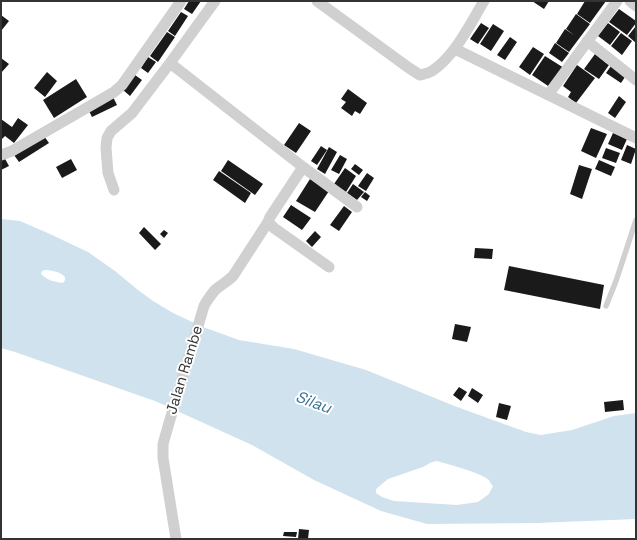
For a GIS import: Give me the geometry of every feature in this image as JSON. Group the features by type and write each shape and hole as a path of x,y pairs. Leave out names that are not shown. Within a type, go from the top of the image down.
{"street":[{"path":"1,155 12,151 114,92 122,85 181,1"},
{"path":"114,190 108,173 106,148 107,138 111,131 132,113 215,1"},
{"path":"317,1 420,75 431,72 444,61 454,49 484,1"},
{"path":"548,95 617,1"},
{"path":"630,1 636,6"},
{"path":"587,41 636,80"},
{"path":"454,49 636,138"},
{"path":"170,63 303,167 357,207"},
{"name":"Jalan Rambe","path":"176,539 163,444 204,306 216,290 228,282 233,276 303,167"},
{"path":"268,222 274,228 329,267"}],"lane":[{"path":"606,306 616,281 636,220"}],"water":[{"name":"Silau","path":"1,219 20,221 88,252 153,301 173,313 203,327 239,340 294,349 366,370 457,407 526,432 541,435 572,430 614,416 636,413 636,519 537,523 427,524 381,511 314,480 252,445 155,401 1,348","holes":["45,270 61,274 65,277 65,280 63,283 48,279 41,274 42,271","437,461 478,474 489,480 493,486 489,494 478,502 457,505 394,501 382,497 376,493 376,489 388,479"]}],"building":[{"path":"189,1 201,1 192,14 184,9"},
{"path":"532,1 549,1 544,9"},
{"path":"585,1 606,1 590,23 577,14"},
{"path":"619,9 636,21 627,35 609,22"},
{"path":"181,12 188,16 175,36 168,31"},
{"path":"576,14 590,24 569,52 556,43 565,29 574,35 566,29"},
{"path":"1,15 9,21 1,31"},
{"path":"481,23 489,28 478,44 470,39"},
{"path":"608,23 620,32 610,45 598,36"},
{"path":"493,24 504,31 491,51 480,44"},
{"path":"636,26 636,43 628,36"},
{"path":"167,32 175,37 158,62 150,56"},
{"path":"621,33 632,41 622,55 611,46"},
{"path":"510,37 517,42 505,60 497,55"},
{"path":"555,43 569,53 562,62 549,53"},
{"path":"533,47 544,54 530,75 519,67"},
{"path":"595,54 609,65 599,79 584,69"},
{"path":"545,56 564,68 551,88 532,75"},
{"path":"148,57 156,62 148,73 141,68"},
{"path":"1,58 9,64 1,73"},
{"path":"577,65 595,78 576,103 568,97 571,92 563,86"},
{"path":"611,66 625,77 621,83 606,73"},
{"path":"47,72 57,81 45,97 34,88"},
{"path":"135,75 142,80 130,96 123,90"},
{"path":"76,79 87,97 54,118 43,100"},
{"path":"348,89 367,103 360,114 355,111 352,116 341,108 346,102 341,99"},
{"path":"619,96 626,102 615,118 608,113"},
{"path":"113,97 117,105 92,117 88,109"},
{"path":"18,118 28,125 14,143 5,136 1,140 1,119 12,127"},
{"path":"299,123 311,131 296,153 284,145"},
{"path":"591,128 607,134 596,158 581,151"},
{"path":"613,133 627,139 622,150 608,144"},
{"path":"44,136 49,143 19,162 14,155"},
{"path":"627,145 636,149 631,164 621,160"},
{"path":"321,146 327,150 317,165 311,161"},
{"path":"329,147 337,152 325,174 317,169"},
{"path":"606,148 620,153 616,163 602,158"},
{"path":"340,155 347,159 339,174 331,170"},
{"path":"4,157 9,166 1,170 1,158"},
{"path":"71,159 77,170 62,178 56,167"},
{"path":"228,160 263,184 255,195 221,171"},
{"path":"599,160 615,167 611,176 595,169"},
{"path":"355,164 363,170 359,175 351,169"},
{"path":"579,165 592,169 582,199 570,194"},
{"path":"345,168 356,176 346,192 334,184"},
{"path":"219,171 251,193 245,203 213,180"},
{"path":"367,173 374,178 366,191 358,186"},
{"path":"310,179 329,191 315,212 296,201"},
{"path":"353,184 364,192 357,200 347,193"},
{"path":"365,192 370,196 367,201 361,197"},
{"path":"291,205 311,218 302,230 283,217"},
{"path":"344,206 352,212 339,231 330,225"},
{"path":"144,227 161,244 155,250 139,233"},
{"path":"164,230 168,233 164,238 160,234"},
{"path":"315,231 321,237 312,247 306,241"},
{"path":"475,248 493,249 492,259 474,258"},
{"path":"509,266 604,285 600,309 504,290"},
{"path":"455,324 471,327 467,342 452,339"},
{"path":"459,387 467,392 461,401 453,395"},
{"path":"472,388 483,395 478,403 468,396"},
{"path":"623,400 624,410 605,412 604,402"},
{"path":"499,403 511,406 507,420 496,417"},
{"path":"299,529 309,530 308,539 298,539"},
{"path":"284,532 297,532 296,537 283,536"}]}
